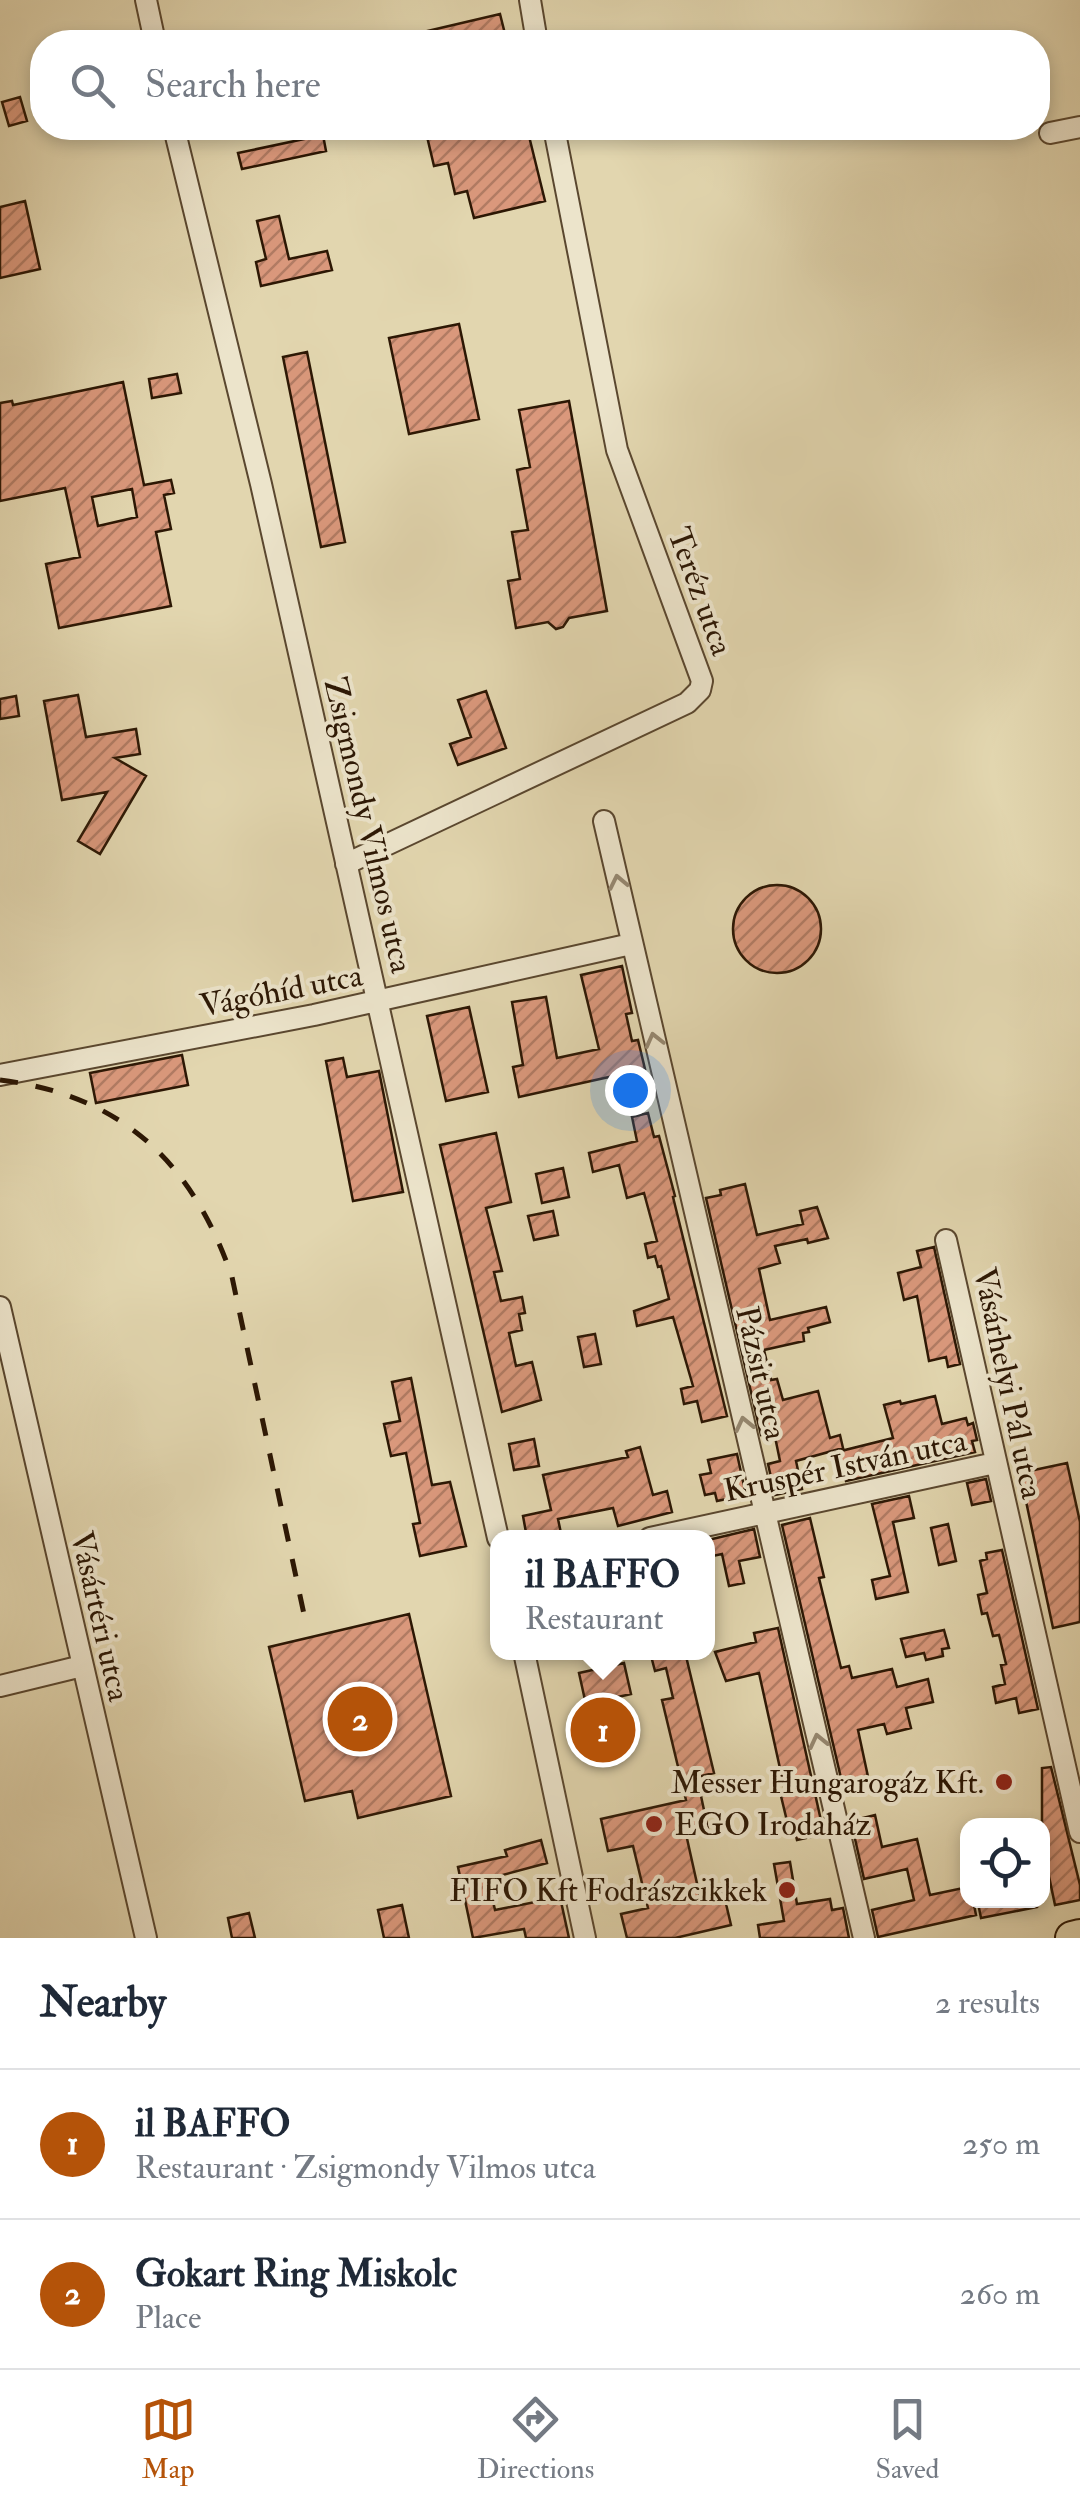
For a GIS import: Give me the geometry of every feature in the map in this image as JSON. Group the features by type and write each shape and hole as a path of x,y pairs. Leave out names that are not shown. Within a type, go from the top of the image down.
{"main road":[{"path":"1072,1938 1080,1936"}],"street":[{"path":"146,0 152,30"},
{"path":"530,0 536,30"},
{"path":"1050,133 1080,127"},
{"name":"Zsigmondy Vilmos utca","path":"177,140 218,300 379,1001 496,1530"},
{"name":"Teréz utca","path":"346,864 687,703 700,690 702,681 617,450 556,140"},
{"name":"Pázsit utca","path":"604,822 864,1938"},
{"name":"Vágóhíd utca","path":"0,1075 379,1001 631,944"},
{"name":"Vásárhelyi Pál utca","path":"946,1240 1080,1832"},
{"name":"Vásártéri utca","path":"0,1307 146,1938"},
{"name":"Kruspér István utca","path":"687,1530 994,1463"},
{"path":"526,1660 585,1938"},
{"path":"0,1686 82,1666"}],"building":[{"path":"500,14 504,30 432,30"},
{"path":"20,97 27,121 9,126 2,102"},
{"path":"299,140 324,140 326,151 242,169 238,153"},
{"path":"428,140 530,140 545,201 474,218 467,191 455,194 448,163 434,166"},
{"path":"25,201 40,269 0,278 0,207"},
{"path":"279,216 289,259 327,251 332,270 261,286 256,262 266,259 257,221"},
{"path":"459,324 479,419 409,434 389,338"},
{"path":"307,352 345,542 321,547 283,357"},
{"path":"177,374 181,393 152,398 149,379"},
{"path":"123,382 144,485 171,480 174,493 164,495 171,529 156,532 171,606 59,628 46,564 80,557 65,488 0,501 0,403 12,401 13,405","holes":["132,489 137,517 98,526 92,497"]},
{"path":"569,401 607,611 569,618 556,629 548,622 516,628 508,581 520,579 512,532 528,530 517,470 530,467 519,410"},
{"path":"486,691 506,748 458,765 450,744 471,737 458,700"},
{"path":"78,695 86,737 136,729 140,754 115,758 146,776 100,854 78,841 107,792 62,800 44,701"},
{"path":"16,696 19,716 0,719 0,699"},
{"path":"777,885 808,898 821,929 808,960 777,973 746,960 733,929 746,898"},
{"path":"622,966 632,1013 626,1014 632,1041 638,1040 645,1069 519,1097 513,1067 523,1065 512,1002 546,997 557,1058 599,1049 581,975"},
{"path":"469,1007 488,1092 446,1101 427,1016"},
{"path":"182,1055 188,1085 96,1103 90,1073"},
{"path":"343,1058 347,1077 379,1071 403,1192 353,1201 326,1061"},
{"path":"648,1113 654,1137 659,1136 675,1196 727,1416 702,1422 697,1401 684,1404 681,1389 693,1386 673,1317 637,1326 634,1311 669,1299 661,1266 658,1267 655,1256 648,1258 645,1244 657,1241 644,1193 627,1198 619,1165 593,1172 589,1153 637,1141 632,1117"},
{"path":"496,1133 511,1202 486,1208 502,1271 494,1272 501,1301 522,1297 522,1330 509,1333 516,1366 532,1362 541,1400 502,1412 440,1145"},
{"path":"563,1168 569,1197 542,1203 536,1174"},
{"path":"745,1184 757,1235 803,1224 800,1211 817,1207 828,1238 775,1246 780,1263 759,1269 770,1320 826,1307 830,1322 808,1328 809,1332 803,1333 804,1341 764,1350 771,1380 777,1379 783,1400 818,1391 830,1438 840,1435 843,1448 796,1461 802,1489 775,1495 768,1464 780,1461 774,1432 761,1435 706,1198"},
{"path":"553,1211 558,1235 534,1240 528,1216"},
{"path":"934,1247 960,1364 948,1367 946,1357 929,1361 917,1296 904,1300 898,1273 921,1267 917,1251"},
{"path":"595,1334 601,1364 584,1367 578,1337"},
{"path":"411,1378 432,1485 450,1482 466,1546 420,1556 413,1524 420,1523 406,1453 391,1456 384,1424 400,1421 392,1382"},
{"path":"935,1396 942,1424 966,1418 968,1425 973,1423 975,1452 846,1481 843,1468 837,1470 833,1453 893,1438 884,1405"},
{"path":"534,1439 539,1466 514,1470 509,1444"},
{"path":"640,1447 653,1495 667,1491 672,1512 618,1526 613,1508 558,1519 560,1530 526,1530 523,1516 551,1510 543,1475 628,1457 626,1451"},
{"path":"737,1454 746,1495 717,1501 715,1493 705,1495 700,1475 711,1473 708,1460"},
{"path":"1067,1463 1080,1522 1080,1622 1053,1628 1020,1473"},
{"path":"986,1479 991,1501 972,1505 967,1483"},
{"path":"909,1496 914,1518 893,1522 908,1592 876,1599 872,1580 890,1576 872,1504"},
{"path":"810,1518 824,1577 819,1578 841,1668 849,1666 852,1678 892,1669 897,1687 928,1679 933,1702 906,1708 911,1728 887,1734 884,1724 858,1730 870,1786 844,1791 782,1525"},
{"path":"948,1524 956,1561 939,1565 931,1528"},
{"path":"754,1529 760,1557 739,1561 744,1583 729,1586 722,1554 715,1556 715,1538"},
{"path":"1002,1550 1038,1709 1019,1713 1016,1698 996,1703 993,1687 1005,1684 1001,1665 1006,1664 999,1635 993,1636 978,1595 987,1593 980,1561 987,1559 986,1553"},
{"path":"409,1614 451,1796 358,1818 352,1791 305,1801 269,1647"},
{"path":"778,1628 824,1834 797,1840 792,1820 787,1821 780,1792 785,1791 759,1673 726,1681 715,1652 756,1642 754,1633"},
{"path":"944,1630 949,1648 942,1649 943,1656 926,1660 924,1653 906,1657 901,1639"},
{"path":"652,1660 687,1660 714,1773 697,1777 708,1829 686,1834 700,1897 723,1891 731,1925 675,1938 627,1938 621,1914 648,1908 633,1846 608,1851 601,1819 686,1800 662,1700 673,1698 666,1668 655,1671"},
{"path":"624,1663 631,1694 618,1697 630,1753 598,1759 579,1673"},
{"path":"1051,1767 1080,1885 1080,1900 1055,1905 1050,1881 1050,1818 1042,1818 1042,1768"},
{"path":"875,1815 882,1847 917,1839 930,1895 960,1889 960,1908 975,1908 976,1915 878,1937 872,1910 914,1900 907,1869 864,1879 851,1821"},
{"path":"541,1840 547,1863 488,1879 495,1910 560,1897 569,1938 526,1938 524,1929 473,1938 458,1867 507,1856 505,1850"},
{"path":"790,1862 797,1904 830,1899 832,1910 843,1908 849,1938 760,1938 758,1925 784,1921 774,1864"},
{"path":"402,1905 409,1938 384,1938 378,1910"},
{"path":"979,1908 1032,1908 981,1918"},
{"path":"249,1913 255,1938 232,1938 228,1918"}],"railway":[{"path":"0,1080 43,1088 82,1101 117,1119 147,1141 196,1200 232,1277 305,1619"}],"place":[{"name":"Gokart Ring Miskolc","path":"360,1719"},
{"name":"il BAFFO","path":"603,1730"},
{"name":"Messer Hungarogáz Kft.","path":"1004,1782"},
{"name":"EGO Irodaház","path":"654,1824"},
{"name":"FIFO Kft Fodrászcikkek","path":"787,1890"}]}
